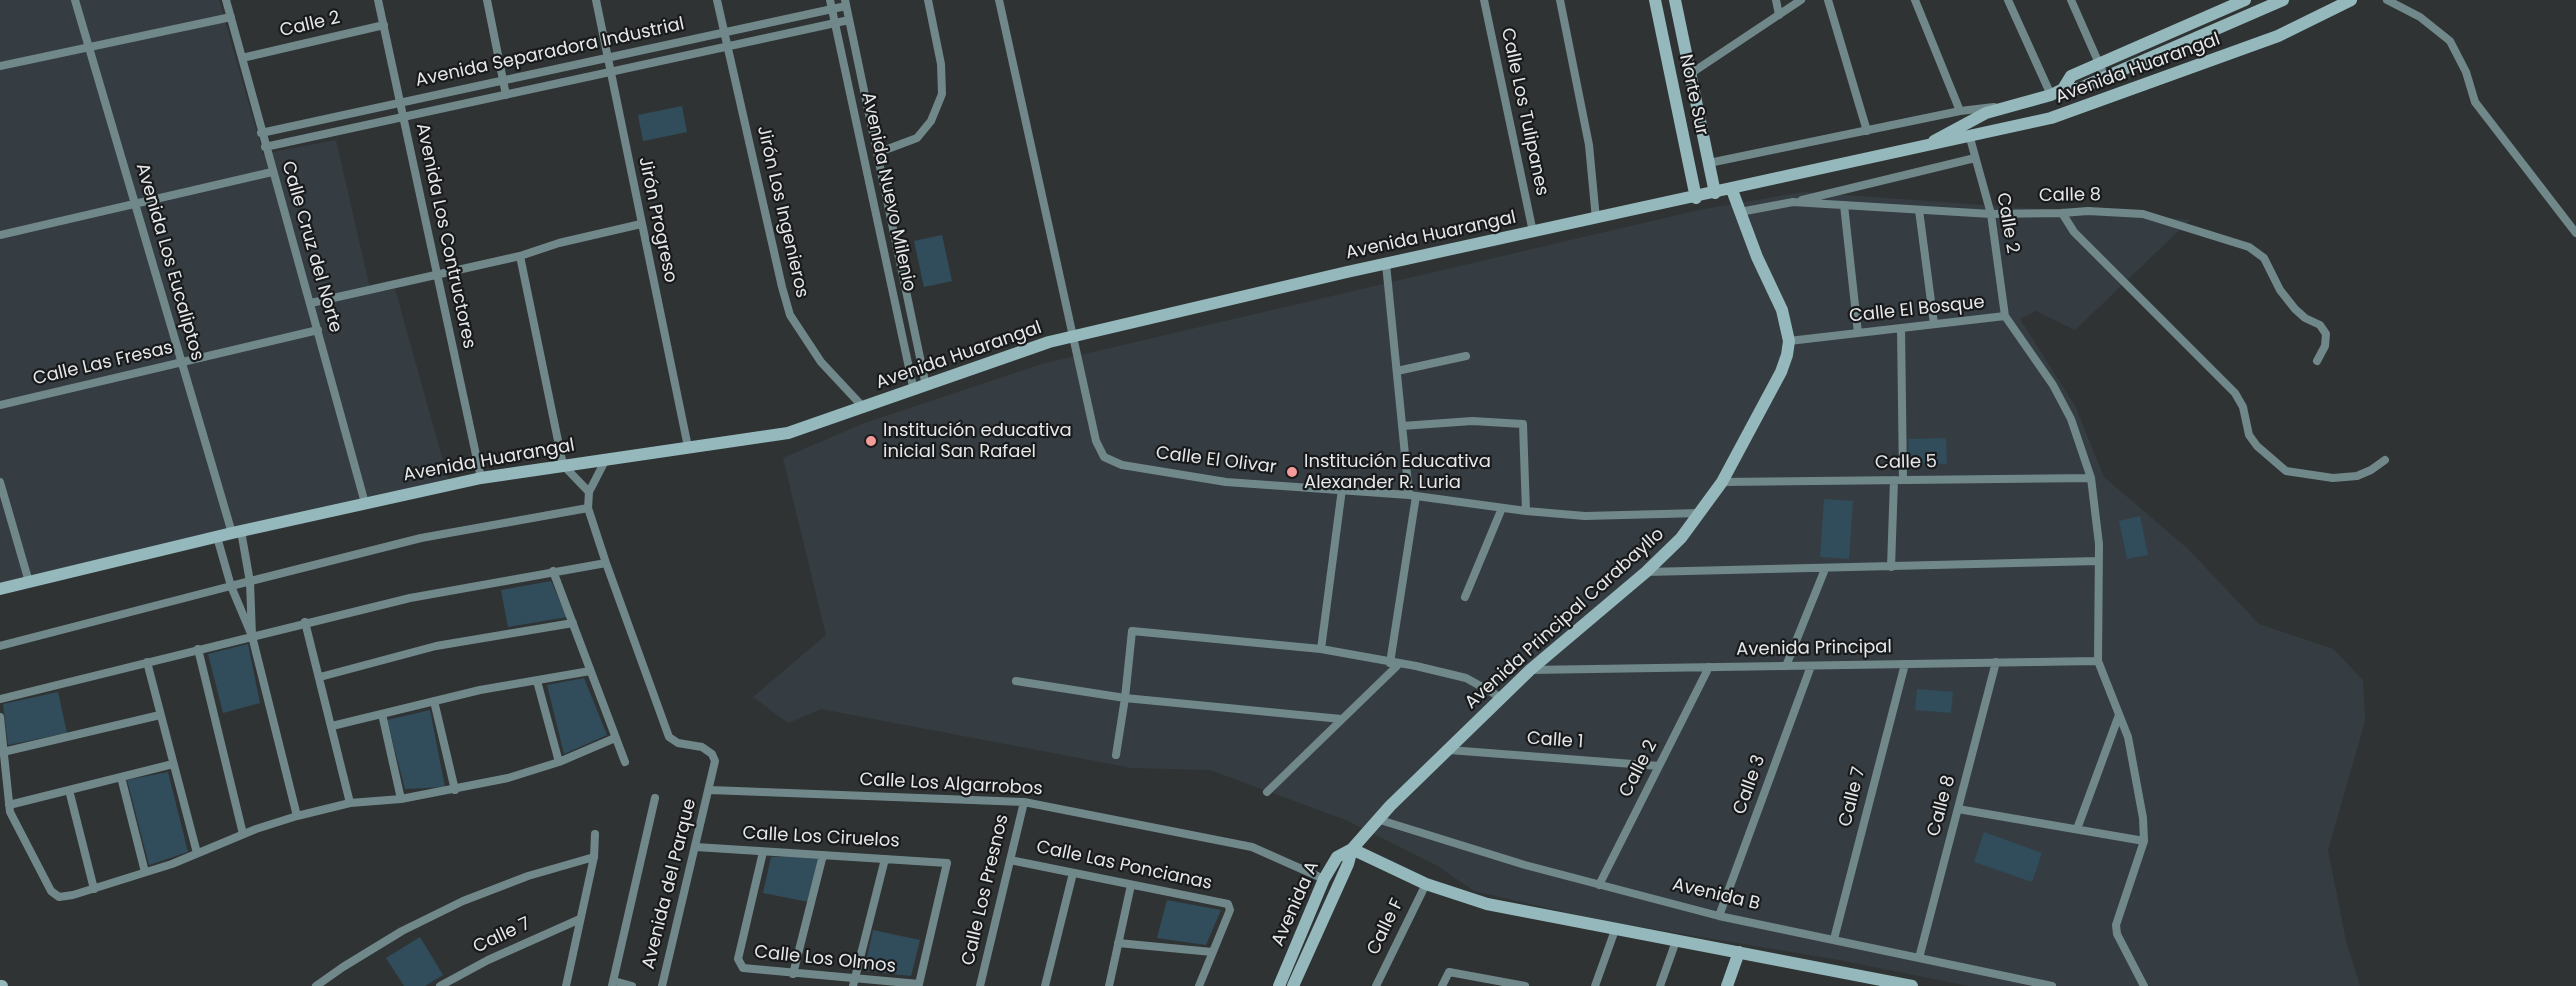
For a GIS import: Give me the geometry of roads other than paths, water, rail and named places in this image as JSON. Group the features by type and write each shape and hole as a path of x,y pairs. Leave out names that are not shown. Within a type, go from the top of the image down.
{"street":[{"name":"Avenida Los Eucaliptos","path":"75,0 250,582 252,636"},
{"name":"Calle Cruz del Norte","path":"226,0 365,503"},
{"name":"Avenida Los Contructores","path":"378,0 481,478"},
{"path":"487,0 506,95"},
{"name":"Jirón Progreso","path":"596,0 688,447"},
{"name":"Jirón Los Ingenieros","path":"717,0 790,315 821,362 864,408"},
{"path":"877,153 916,138 931,121 942,94 941,64 928,0"},
{"path":"999,0 1073,337"},
{"name":"Calle Los Tulipanes","path":"1484,0 1533,232"},
{"path":"1560,0 1589,145 1596,219"},
{"name":"Norte Sur","path":"1655,0 1696,198"},
{"name":"Norte Sur","path":"1675,0 1715,193"},
{"path":"1776,0 1779,15"},
{"path":"1690,74 1801,0"},
{"path":"1828,0 1867,131"},
{"path":"1915,0 1960,111"},
{"path":"2008,0 2051,95"},
{"path":"2071,0 2104,77"},
{"name":"Avenida Huarangal","path":"2063,89 2070,76 2245,0"},
{"name":"Avenida Huarangal","path":"1928,145 1970,120 2013,104 2051,95 2063,89 2078,89 2283,0"},
{"name":"Avenida Huarangal","path":"0,589 236,532 481,478 782,434 914,391 1027,349 1073,337 1386,264 1696,198 1928,145 1970,138 2051,118 2234,53 2309,22 2351,0"},
{"path":"2387,0 2420,17 2450,41 2466,72 2475,102 2576,233"},
{"name":"Avenida Separadora Industrial","path":"261,132 724,32 831,4 845,3"},
{"name":"Avenida Nuevo Milenio","path":"845,3 926,386"},
{"name":"Avenida Nuevo Milenio","path":"831,4 914,391"},
{"path":"0,66 231,17"},
{"name":"Avenida Separadora Industrial","path":"265,147 849,20"},
{"name":"Calle 2","path":"243,58 384,26"},
{"path":"1709,163 1960,111 2013,104"},
{"name":"Calle 2","path":"1970,138 1991,214 2005,316"},
{"path":"1792,202 1976,159"},
{"path":"0,235 272,172"},
{"name":"Avenida Principal Carabayllo","path":"1352,849 1377,819 1530,670 1646,572 1681,538 1722,482 1781,372 1789,341 1782,310 1757,257 1732,190"},
{"name":"Calle 8","path":"1740,212 1792,202 1991,214 2088,211 2143,214 2249,248 2264,258 2280,290 2295,309 2305,318 2320,325 2326,334 2325,346 2317,361"},
{"path":"1844,205 1857,333"},
{"path":"1919,210 1934,324"},
{"path":"2062,213 2074,232 2235,393 2243,407 2249,435 2257,446 2286,471 2333,478 2357,476 2385,460"},
{"path":"311,303 436,273 520,256 559,243 641,224"},
{"path":"520,256 563,465 589,492"},
{"path":"1266,792 1341,719 1394,663 1413,496 1402,426 1386,264"},
{"name":"Calle El Bosque","path":"1789,341 2005,316 2053,385 2072,419 2091,478 2098,561 2098,661"},
{"path":"1891,567 1898,480 1901,328"},
{"name":"Calle Las Fresas","path":"0,405 318,330"},
{"name":"Calle El Olivar","path":"1073,337 1096,441 1104,457 1122,465 1226,482 1342,489 1585,516 1700,513"},
{"path":"1396,371 1466,356"},
{"path":"1402,426 1472,421 1523,424 1526,511"},
{"path":"0,699 305,622 410,598 606,563 588,508 589,492 606,459"},
{"name":"Calle 5","path":"1722,482 2091,478"},
{"path":"0,482 29,582"},
{"path":"1321,649 1342,489"},
{"path":"0,646 421,538 588,508"},
{"path":"1465,597 1502,508"},
{"path":"217,537 231,586 252,636 297,816"},
{"path":"1646,572 2098,561"},
{"name":"Avenida del Parque","path":"606,563 669,737 678,743 702,747 712,754 716,761 662,986"},
{"path":"1786,666 1825,569"},
{"path":"553,571 625,762"},
{"path":"305,622 350,803"},
{"path":"320,677 436,646 573,623"},
{"path":"1116,755 1132,631 1321,649 1466,678 1502,698"},
{"path":"198,649 243,834"},
{"path":"2098,661 2128,737 2143,818 2144,841 2116,925 2117,934 2144,986"},
{"name":"Avenida Principal","path":"1530,670 2098,661"},
{"path":"147,662 197,853"},
{"name":"Calle 8","path":"1919,958 1996,662"},
{"name":"Calle 7","path":"1834,939 1905,664"},
{"name":"Calle 3","path":"1719,916 1811,666"},
{"name":"Calle 2","path":"1599,885 1709,667"},
{"path":"332,726 480,690 590,671"},
{"path":"537,681 559,762"},
{"path":"1016,681 1125,698 1341,719"},
{"path":"434,701 455,790"},
{"path":"382,714 401,799"},
{"path":"3,752 160,715"},
{"path":"2077,829 2119,716"},
{"path":"0,717 10,812 51,891 59,897 94,889 146,872 243,834 297,816 350,803 401,799 508,778 559,762 615,738"},
{"name":"Calle 1","path":"1449,750 1659,766"},
{"path":"9,805 173,764"},
{"path":"121,777 146,872"},
{"path":"69,790 94,889"},
{"name":"Calle Los Algarrobos","path":"710,790 1024,802 1252,847 1324,879"},
{"name":"Avenida del Parque","path":"613,984 655,798"},
{"name":"Calle Los Presnos","path":"980,986 1024,802"},
{"path":"1958,809 2144,841"},
{"name":"Avenida B","path":"1377,819 1482,852 1719,916 2052,986"},
{"path":"566,986 594,857 595,834"},
{"name":"Calle Los Ciruelos","path":"696,847 945,862 949,865 919,982 915,985"},
{"path":"1352,849 1426,884 1487,904 1912,986"},
{"name":"Avenida A","path":"1279,986 1324,879 1337,857 1352,849"},
{"name":"Avenida A","path":"1293,986 1348,864 1352,849"},
{"name":"Calle Los Olmos","path":"763,852 738,958 743,968 854,983 915,985"},
{"path":"792,974 823,855"},
{"path":"316,986 343,966 402,931 464,900 528,876 594,857"},
{"path":"854,983 885,859"},
{"name":"Calle Las Poncianas","path":"1010,860 1230,906 1212,952"},
{"path":"1045,986 1073,873"},
{"name":"Calle F","path":"1376,986 1426,884"},
{"path":"1109,986 1131,885"},
{"name":"Calle 7","path":"440,986 488,960 580,919"},
{"path":"1595,986 1615,930"},
{"path":"1660,986 1676,941"},
{"path":"1118,943 1212,952 1198,986"},
{"path":"1727,986 1739,952"},
{"path":"1442,986 1449,972 1525,986"},
{"path":"613,984 632,986"}],"place":[{"name":"Institución educativa inicial San Rafael","path":"871,441"},
{"name":"Institución Educativa Alexander R. Luria","path":"1292,472"}]}
